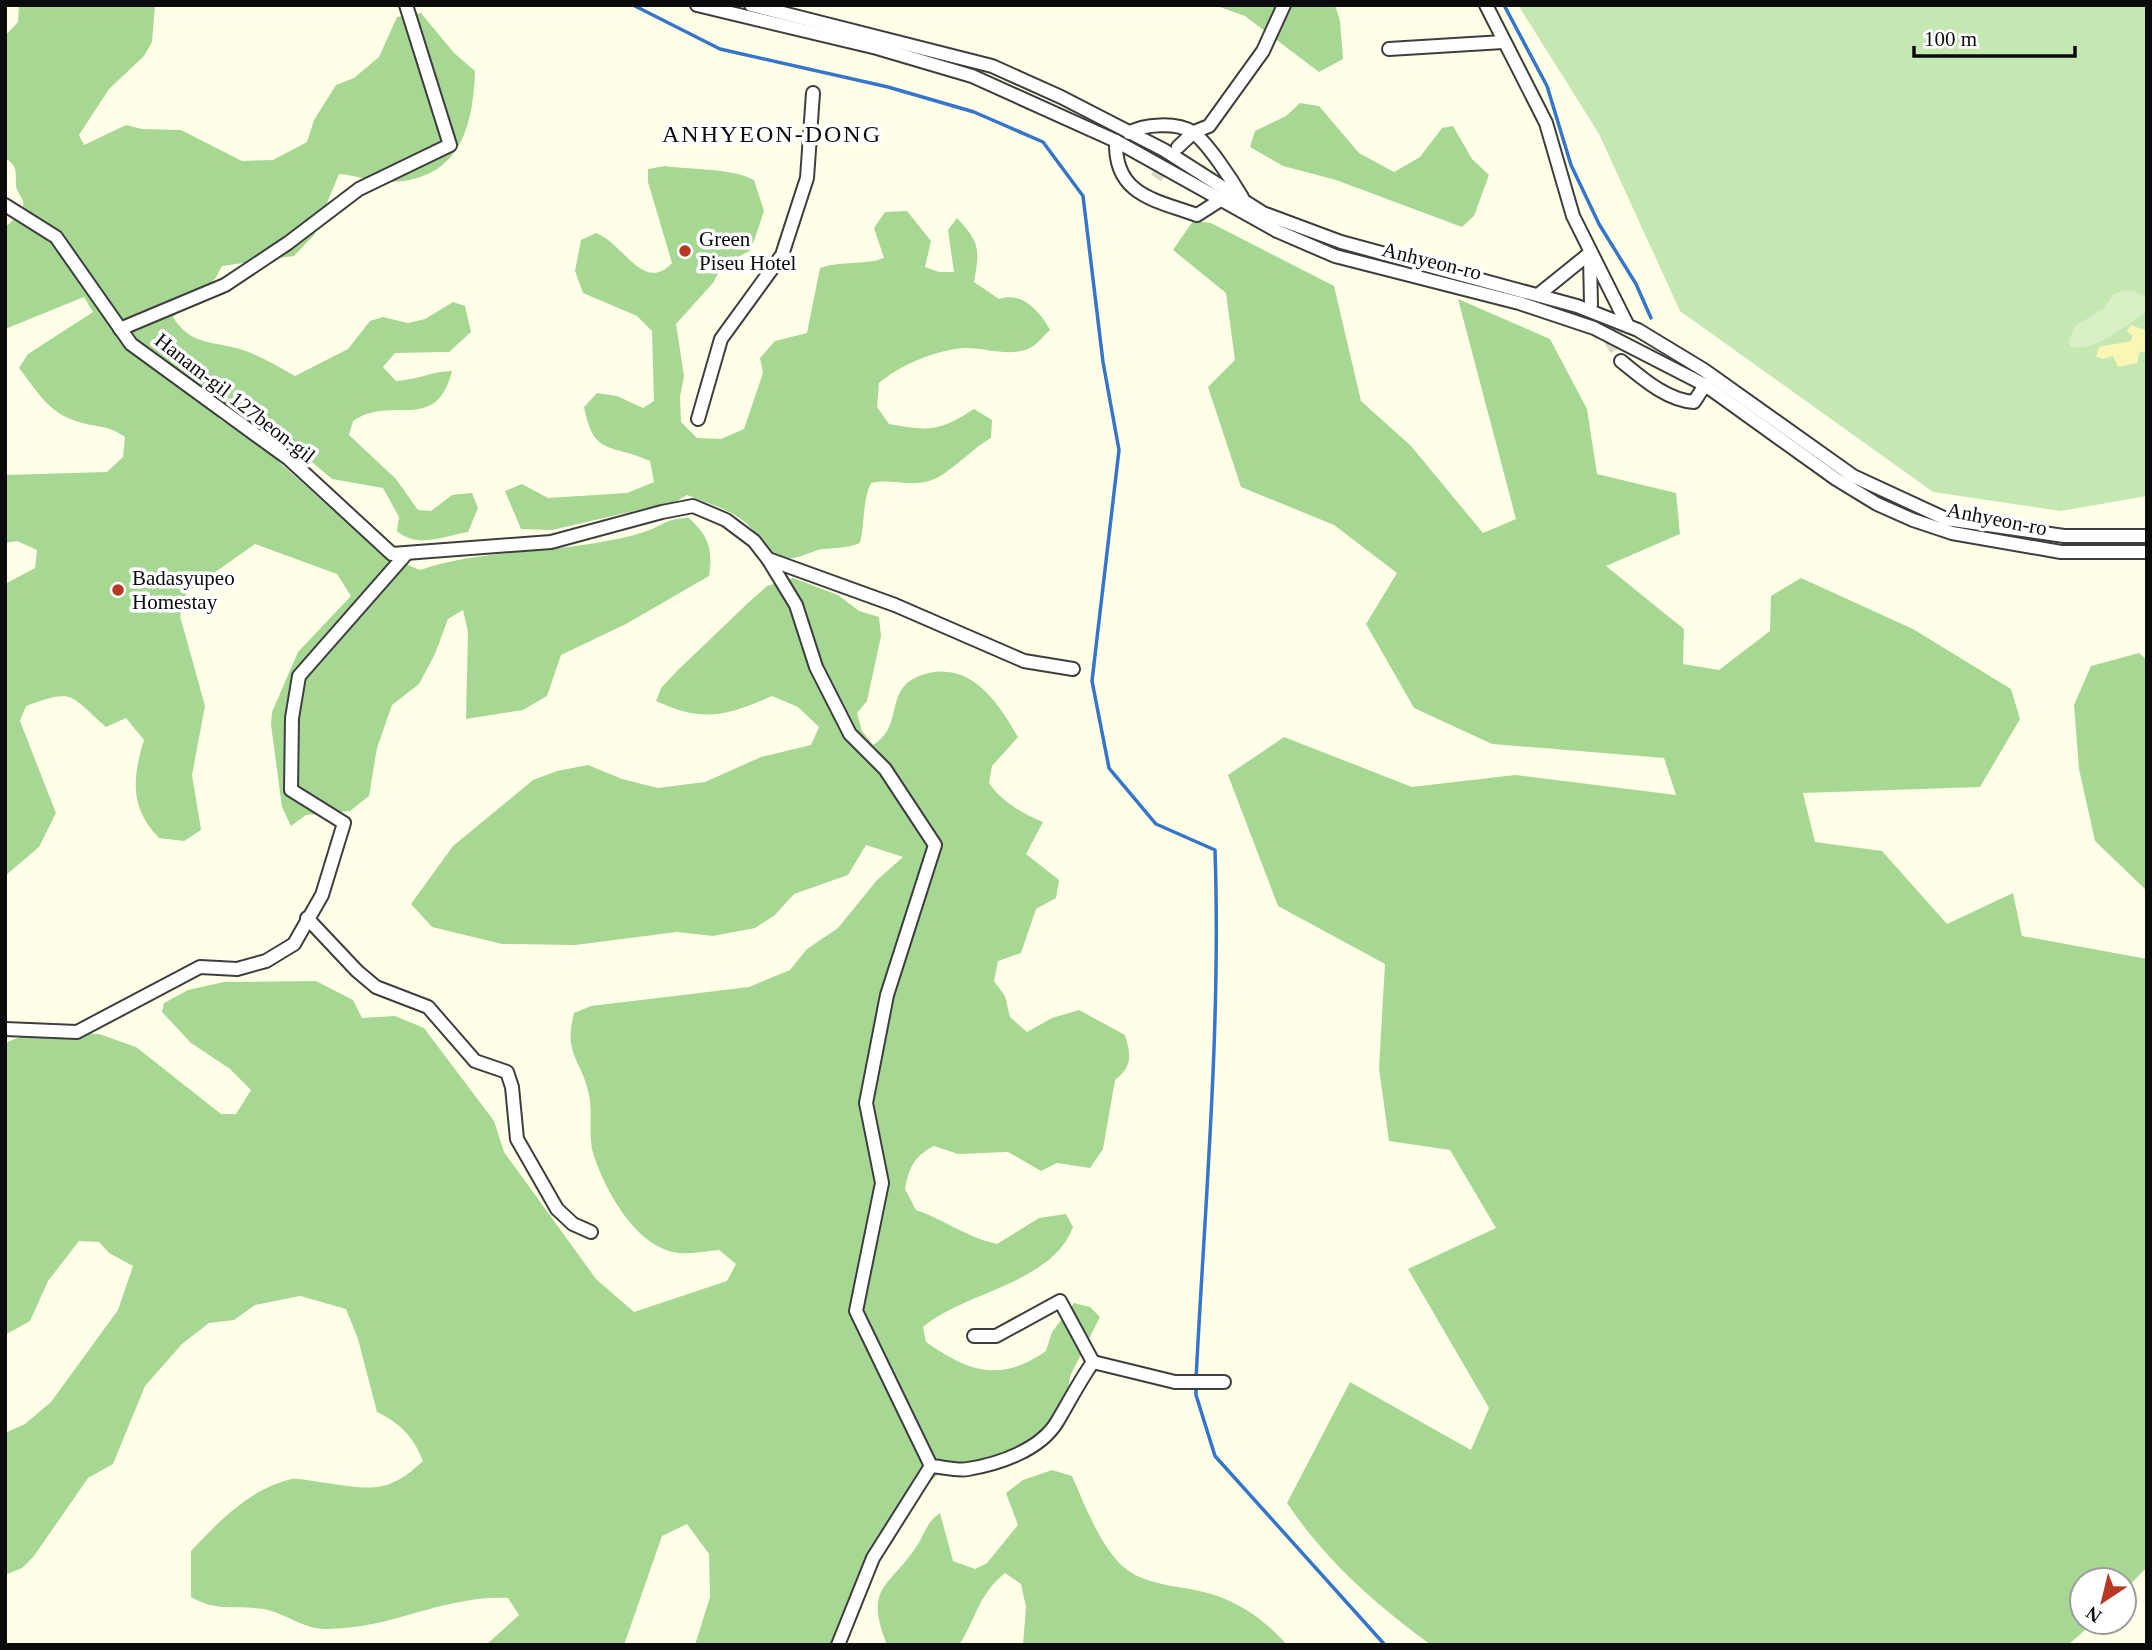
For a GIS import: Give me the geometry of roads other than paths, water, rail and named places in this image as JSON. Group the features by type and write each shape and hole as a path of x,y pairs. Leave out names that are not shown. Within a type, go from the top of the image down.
{"street":[{"path":"120,329 225,285 288,243 359,188 450,145 406,5"},
{"name":"Anhyeon-ro","path":"697,5 877,48 972,76 1116,141 1277,231 1335,256 1519,303 1594,328 1705,385 1836,479 1877,504 1913,520 1952,533 2061,552 2147,552"},
{"name":"Anhyeon-ro","path":"751,5 992,66 1061,97 1129,133 1263,212 1340,242 1538,295 1628,326 1704,370 1853,476 1946,519 2064,536 2147,536"},
{"path":"1178,147 1194,132 1209,126 1255,62 1284,5"},
{"path":"1486,5 1546,123 1573,216 1628,326"},
{"path":"1389,49 1503,42"},
{"path":"698,419 721,339 782,255 807,178 813,93"},
{"path":"1129,133 1140,126 1180,127 1194,132 1229,175 1244,200"},
{"path":"1116,141 1115,161 1128,183 1139,194 1197,215 1222,199"},
{"name":"Hanam-gil 127beon-gil","path":"5,205 57,237 131,344 289,459 392,554 551,542 693,506 726,520 754,541 768,559 796,605 816,667 850,734 885,769 935,845 887,995 866,1103 882,1183 856,1311 931,1465"},
{"path":"1538,295 1590,253"},
{"path":"1590,253 1591,304"},
{"path":"1620,361 1666,394 1684,401 1694,402 1705,385"},
{"path":"5,1029 77,1032 200,967 237,969 266,961 294,944 322,895 344,823 291,790 292,718 299,676 407,553"},
{"path":"768,559 895,606 1024,661 1073,669"},
{"path":"307,918 376,987 428,1007 475,1061 507,1072 512,1087 517,1139 557,1209 573,1224 591,1232"},
{"path":"974,1336 996,1336 1060,1301 1093,1362 1175,1382 1224,1382"},
{"path":"838,1645 873,1558 931,1465 967,1469 1014,1456 1037,1443 1056,1424 1071,1393 1093,1362"}],"waterway":[{"path":"633,5 720,49 888,87 974,112 1043,142 1083,196 1103,362 1119,450 1092,681 1109,768 1156,824 1215,850 1214,1048 1196,1379"},
{"path":"1504,5 1547,86 1571,165 1599,224 1636,284 1651,318"},
{"path":"1196,1386 1196,1395 1215,1456 1385,1645"}],"tunnel":[{"path":"1156,178 1178,147"},
{"path":"1593,308 1621,361"}],"place":[{"name":"Green Piseu Hotel","path":"685,251"},
{"name":"Badasyupeo Homestay","path":"118,590"}],"district":[{"name":"ANHYEON-DONG","path":"772,134"}]}
